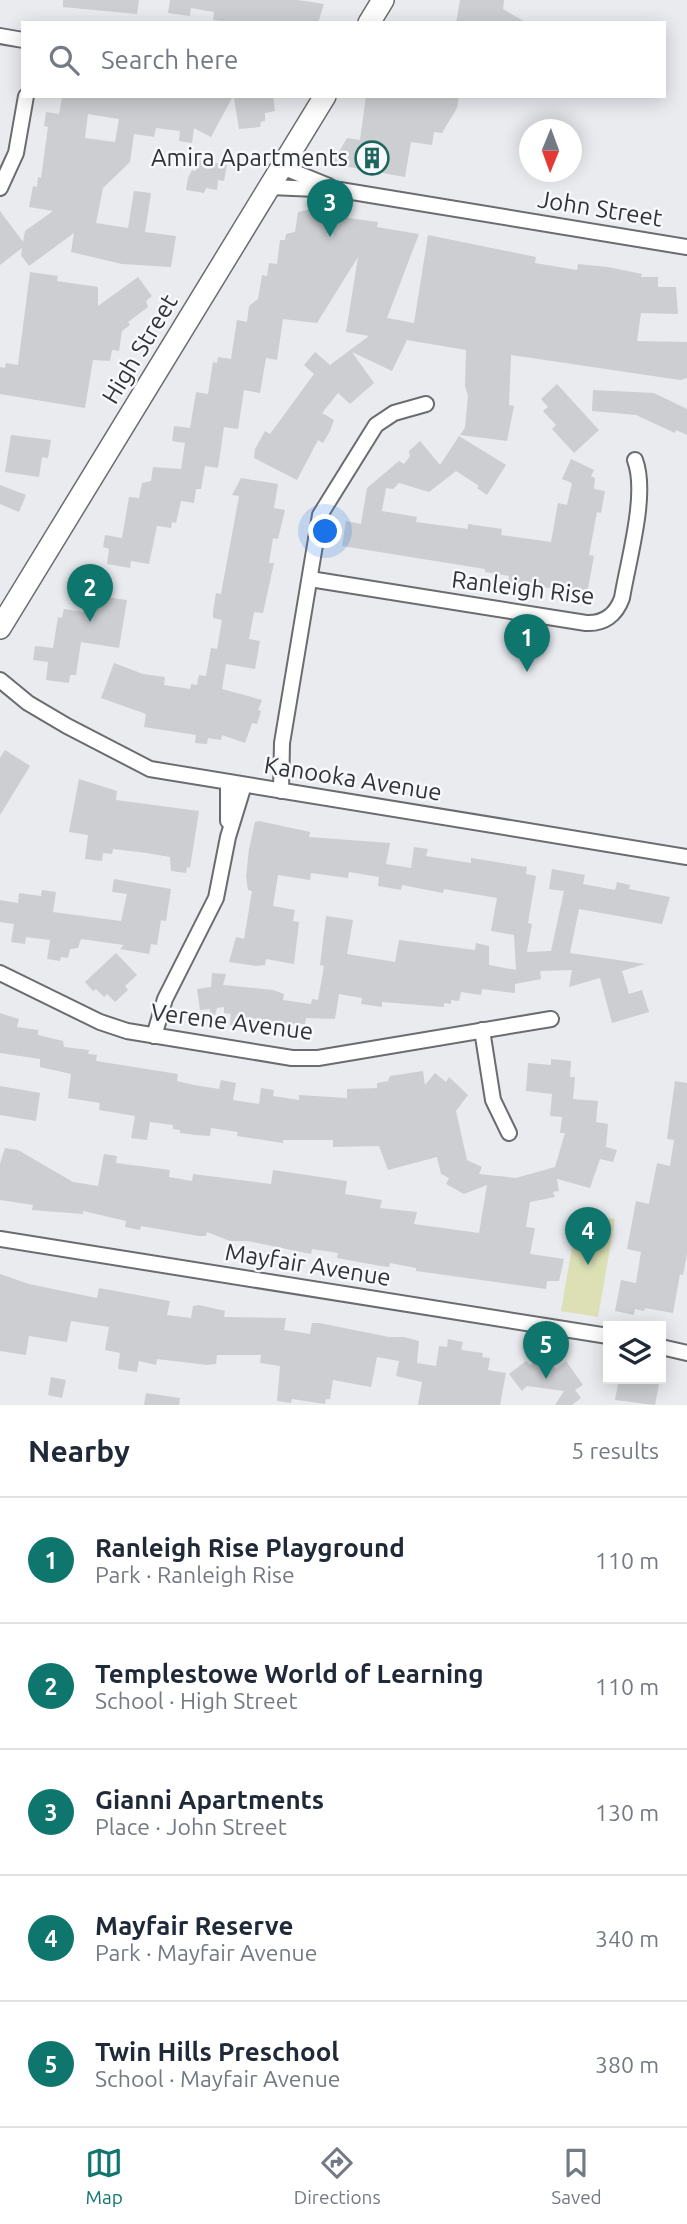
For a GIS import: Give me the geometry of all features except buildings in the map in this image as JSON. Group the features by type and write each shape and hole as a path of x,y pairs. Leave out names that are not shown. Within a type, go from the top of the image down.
{"main road":[{"path":"370,21 383,0"},
{"name":"High Street","path":"0,628 324,98"}],"street":[{"path":"0,36 21,40"},
{"path":"0,188 16,153 26,98"},
{"name":"John Street","path":"282,167 340,190"},
{"name":"John Street","path":"270,187 340,190 687,247"},
{"path":"274,790 318,521 324,506 369,433 394,413 426,404"},
{"name":"Ranleigh Rise","path":"310,579 573,621 601,622 617,611 622,598 639,494 639,474 635,460"},
{"name":"Kanooka Avenue","path":"0,680 28,703"},
{"name":"Kanooka Avenue","path":"0,692 28,703 144,767 687,857"},
{"path":"228,782 228,837"},
{"path":"153,1036 166,999 216,898 228,837 244,785"},
{"name":"Verene Avenue","path":"0,973 100,1022 153,1036 301,1059 551,1019"},
{"path":"482,1030 493,1100 509,1133"},
{"name":"Mayfair Avenue","path":"0,1239 603,1335"},
{"path":"666,1344 687,1344"},
{"path":"666,1346 687,1353"}],"green space":[{"path":"578,1213 615,1219 598,1317 561,1311"}],"place":[{"name":"Amira Apartments","path":"372,158"},
{"name":"Gianni Apartments","path":"330,237"},
{"name":"Templestowe World of Learning","path":"90,622"},
{"name":"Ranleigh Rise Playground","path":"527,672"},
{"name":"Mayfair Reserve","path":"588,1265"},
{"name":"Twin Hills Preschool","path":"546,1379"}]}
